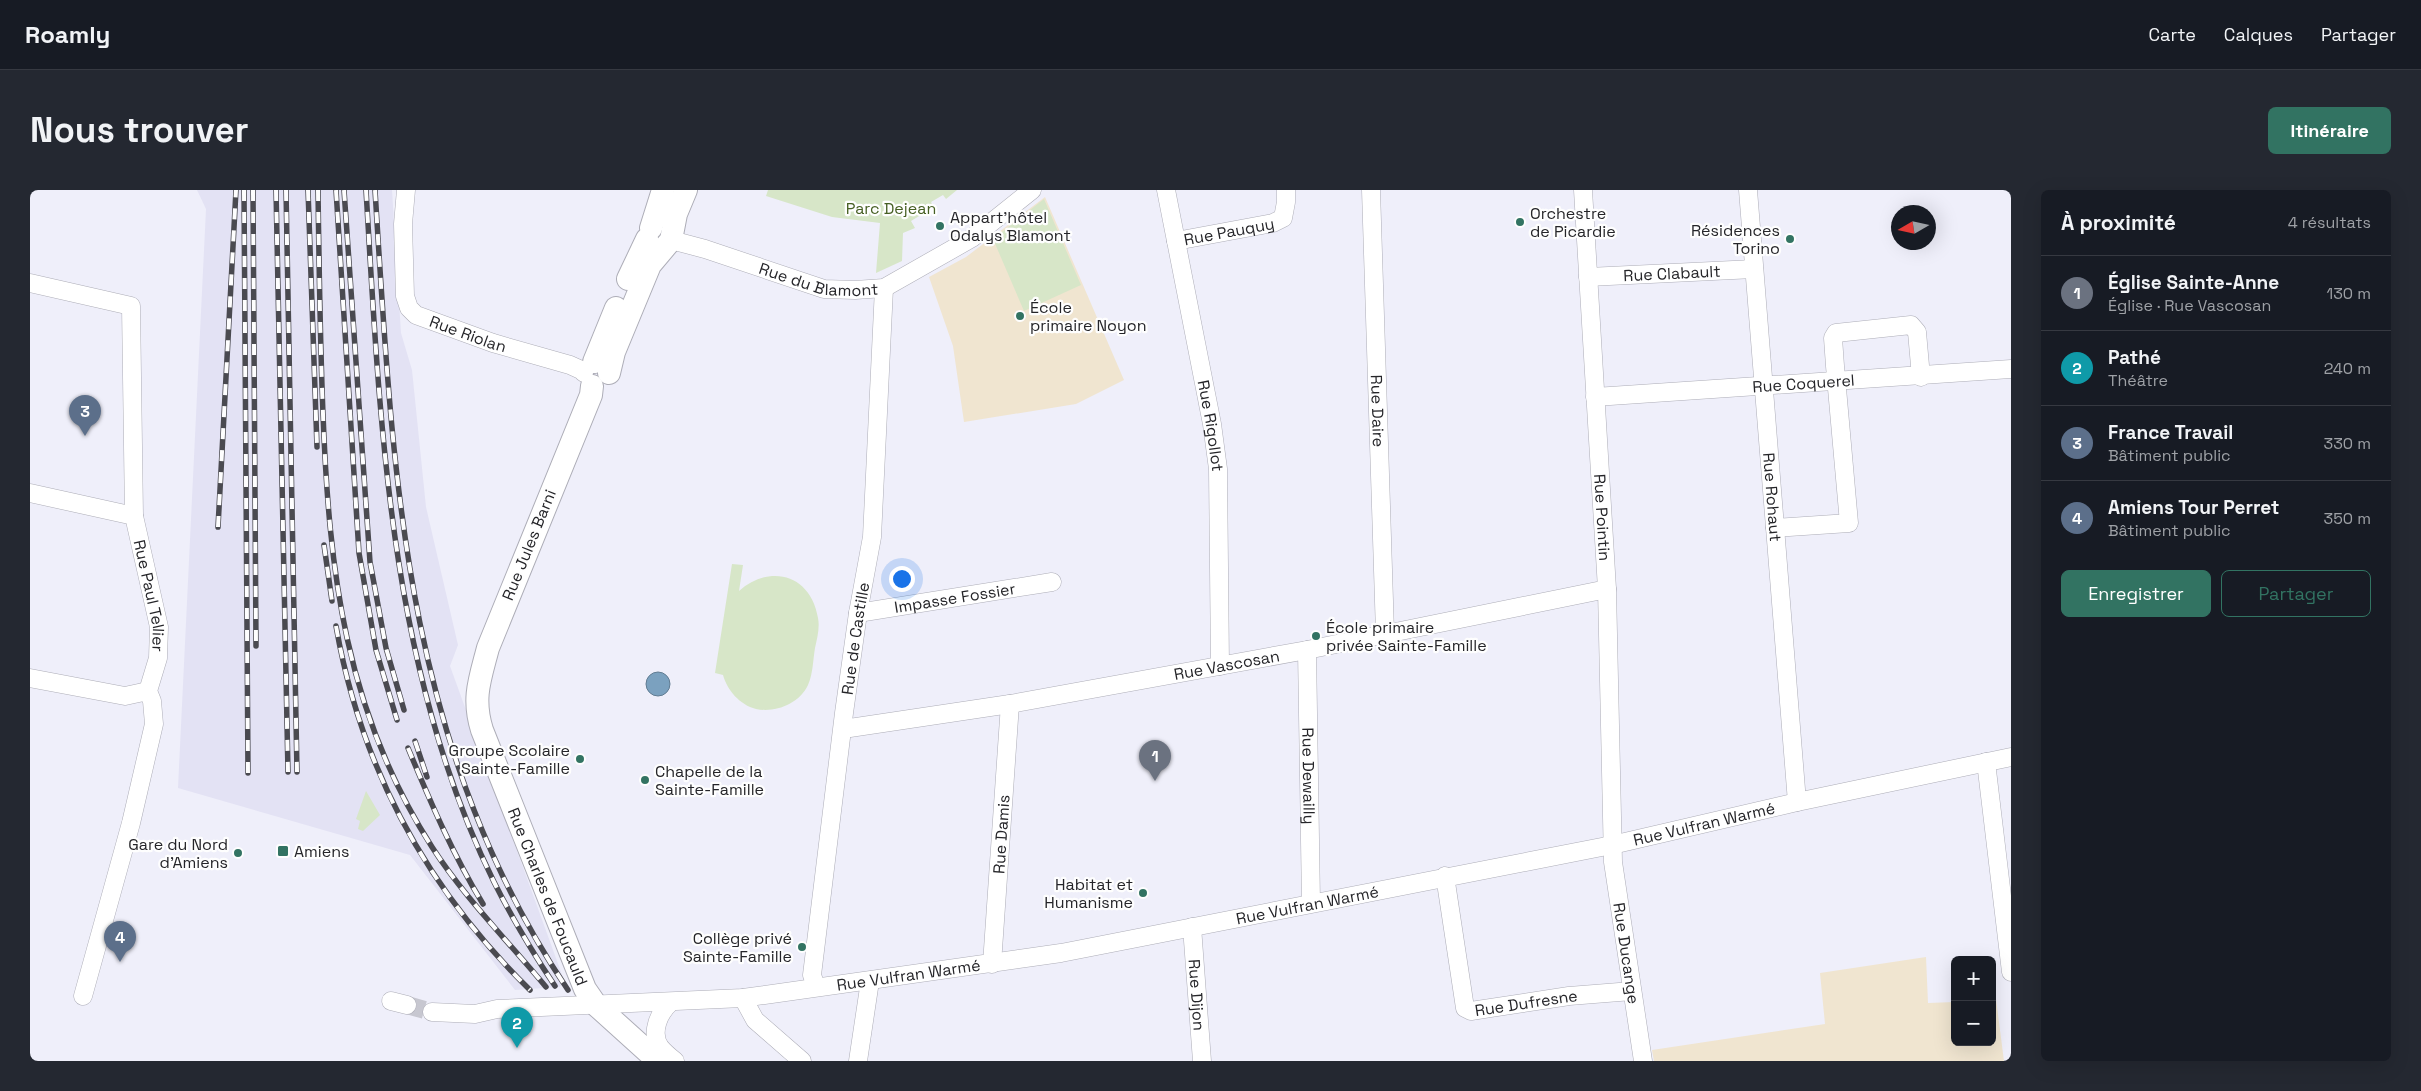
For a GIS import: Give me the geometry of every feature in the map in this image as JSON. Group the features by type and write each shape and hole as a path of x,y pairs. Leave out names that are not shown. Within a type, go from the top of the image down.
{"main road":[{"name":"Rue Jules Barni","path":"661,238 663,190"},
{"name":"Rue Jules Barni","path":"476,707 478,686 488,648 591,395 595,373 614,352 661,238 676,214 686,190"},
{"name":"Rue Charles de Foucauld","path":"476,707 482,730 583,983 596,1005 658,1061"}],"street":[{"name":"Rue Riolan","path":"406,190 403,224 405,296 409,308 416,316 493,343 595,373"},
{"name":"Rue du Blamont","path":"661,238 705,249 824,289 855,290 884,288 972,238 1032,190"},
{"name":"Rue Rigollot","path":"1166,190 1212,424 1218,470 1220,666"},
{"name":"Rue Pauquy","path":"1176,242 1272,223 1283,218 1286,190"},
{"name":"Rue Daire","path":"1370,190 1385,633"},
{"name":"Rue Pointin","path":"1583,190 1607,589 1612,845"},
{"name":"Rue Rohaut","path":"1748,190 1797,802"},
{"name":"Rue Clabault","path":"1588,277 1754,269"},
{"path":"30,282 131,306 134,516"},
{"name":"Rue de Castille","path":"816,987 812,975 858,612 872,537 884,288"},
{"path":"1775,528 1849,524 1833,338 1836,332 1911,325 1917,332 1921,377"},
{"name":"Rue Coquerel","path":"1595,397 1764,387 1836,380 1921,377 2011,369"},
{"name":"Rue Paul Tellier","path":"30,493 134,516 159,627 158,658 148,692 152,701 154,724 127,835 83,996"},
{"name":"Impasse Fossier","path":"858,612 1052,582"},
{"name":"Rue Vascosan","path":"843,729 1010,704 1220,666 1607,589"},
{"name":"Rue Dewailly","path":"1307,650 1311,903"},
{"path":"30,678 125,696 148,692"},
{"name":"Rue Damis","path":"992,964 1010,704"},
{"name":"Rue Vulfran Warmé","path":"432,1012 475,1014 498,1009 742,998 1061,953 1444,876 1612,845 1797,802 2011,757"},
{"path":"1986,762 2011,972"},
{"name":"Rue Ducange","path":"1612,845 1643,1061"},
{"name":"Rue Dufresne","path":"1444,876 1465,1008 1471,1010 1569,996 1632,991"},
{"name":"Rue Dijon","path":"1192,927 1202,1061"},
{"path":"858,1061 870,981"},
{"path":"742,998 755,1020 802,1061"},
{"path":"671,1002 664,1008 659,1018 655,1034 659,1046 675,1061"}],"shaded area":[{"path":"197,190 392,190 401,333 412,370 426,507 458,645 450,666 565,983 559,987 515,990 410,855 178,788 206,209"},
{"name":"École primaire Noyon","path":"1045,197 1124,380 1076,404 964,422 953,346 929,277 966,257"},
{"path":"1926,957 1928,1003 1951,1002 1951,1046 1996,1046 1996,999 2004,1061 1654,1061 1652,1050 1825,1024 1820,973"}],"green space":[{"name":"Parc Dejean","path":"768,190 957,190 946,199 943,195 931,202 934,207 911,221 915,228 903,233 902,261 876,273 880,223 832,217 766,196"},
{"path":"1044,199 1081,285 1024,311 993,239"},
{"path":"732,564 743,565 739,591 751,582 764,577 776,576 788,578 798,583 814,603 819,626 811,676 804,692 786,706 771,710 750,707 735,696 723,675 715,673"},
{"path":"366,791 380,815 363,831 358,829 360,821 356,819"}],"water":[{"path":"658,672 667,675 670,684 667,693 658,696 649,693 646,684 649,675"}],"tunnel":[{"path":"407,1005 432,1012"}],"railway":[{"path":"218,527 236,190"},
{"path":"244,190 248,773"},
{"path":"253,190 256,646"},
{"path":"276,190 288,772"},
{"path":"286,190 297,772"},
{"path":"308,190 317,447"},
{"path":"318,190 322,386 330,529 337,584 347,638 361,692 379,744 403,796 432,847 458,884 546,987"},
{"path":"336,190 359,553 376,650 397,720"},
{"path":"344,190 370,562 386,648 404,710"},
{"path":"366,190 377,366 385,455 396,544 411,631 432,717 459,801 494,882 523,935 555,986"},
{"path":"375,190 390,401 400,504 416,605 439,704 471,802 513,897 568,990"},
{"path":"324,545 332,601"},
{"path":"336,626 347,679 362,729 381,777 404,824 430,868 460,911 493,951 530,990"},
{"path":"415,741 427,777"},
{"path":"408,748 433,808 483,904"}],"place":[{"name":"Orchestre de Picardie","path":"1520,222"},
{"name":"Appart'hôtel Odalys Blamont","path":"940,226"},
{"name":"Résidences Torino","path":"1790,239"},
{"name":"École primaire Noyon","path":"1020,316"},
{"name":"France Travail","path":"85,436"},
{"name":"École primaire privée Sainte-Famille","path":"1316,636"},
{"name":"Groupe Scolaire Sainte-Famille","path":"580,759"},
{"name":"Chapelle de la Sainte-Famille","path":"645,780"},
{"name":"Église Sainte-Anne","path":"1155,781"},
{"name":"Amiens","path":"283,851"},
{"name":"Gare du Nord d'Amiens","path":"238,853"},
{"name":"Habitat et Humanisme","path":"1143,893"},
{"name":"Collège privé Sainte-Famille","path":"802,947"},
{"name":"Amiens Tour Perret","path":"120,962"},
{"name":"Pathé","path":"517,1048"}]}
